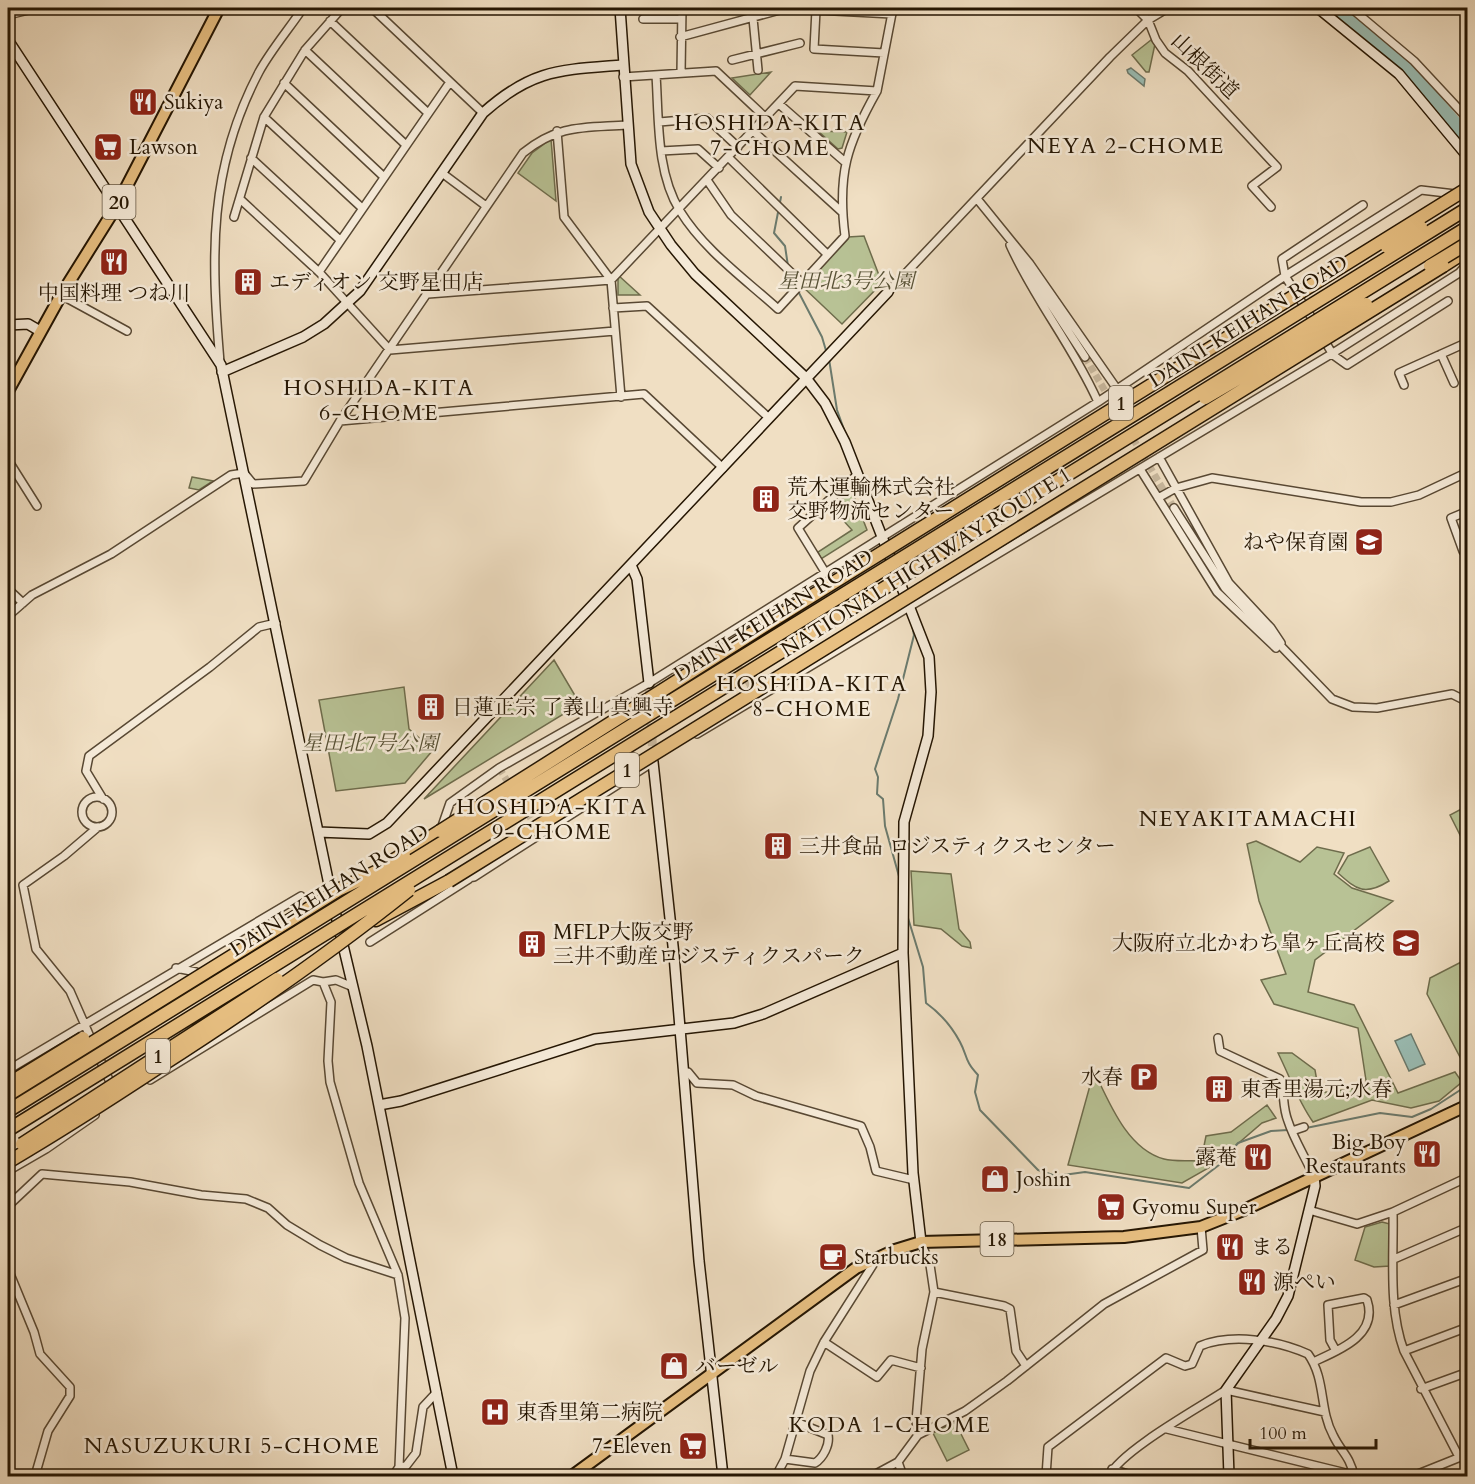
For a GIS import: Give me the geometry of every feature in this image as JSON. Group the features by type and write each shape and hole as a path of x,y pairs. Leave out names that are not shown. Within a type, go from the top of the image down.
{"highway":[{"name":"NATIONAL HIGHWAY ROUTE 1","path":"8,1084 196,972 332,899 442,836 954,507 1462,197 1467,188"},
{"path":"1105,432 1184,370 1462,197"},
{"name":"DAINI-KEIHAN ROAD","path":"8,1111 442,836 1105,432 1467,208"},
{"name":"DAINI-KEIHAN ROAD","path":"8,1130 1467,227"},
{"path":"1116,445 1223,389 1467,243"},
{"name":"NATIONAL HIGHWAY ROUTE 1","path":"8,1152 340,939 449,881 1467,250"},
{"path":"8,1095 340,889 442,836"},
{"path":"8,1162 244,1012 351,937 454,854"}],"main road":[{"name":"20","path":"8,391 61,295 116,207 219,8"},
{"name":"18","path":"572,1476 856,1268 877,1258 921,1242 1125,1237 1201,1227 1467,1105"}],"street":[{"path":"8,15 37,8"},
{"path":"303,8 260,72 225,155 213,231 213,283 221,369 276,623 340,939 379,1105 453,1476"},
{"path":"234,217 264,117 305,50 342,8"},
{"path":"372,8 483,113"},
{"path":"620,8 622,65 631,164 649,212 695,274 806,378 835,419 911,605 929,657 931,692 927,736 904,822 903,953 914,1180 921,1242 930,1265 934,1292 921,1368 916,1421 918,1436"},
{"path":"681,74 682,8"},
{"path":"752,8 758,70"},
{"path":"680,37 787,8"},
{"name":"山根街道","path":"1136,8 1148,20 1165,53 1188,70 1234,117 1277,167 1252,186 1271,207"},
{"path":"318,832 369,834 378,831 806,378 978,200 1072,96 1148,20 1168,8"},
{"path":"1318,8 1399,74 1467,157"},
{"path":"1351,8 1414,61 1467,119"},
{"path":"656,75 661,151 680,210 707,245 778,309 845,236 842,212 845,162 855,130 877,92 892,11 816,10 814,49 884,53"},
{"path":"643,19 681,20"},
{"path":"330,21 428,114"},
{"path":"8,40 221,369"},
{"path":"732,60 800,43"},
{"path":"305,50 406,145"},
{"path":"221,369 303,337 324,324 348,303 377,268 483,113 520,83 548,72 622,65"},
{"path":"623,76 716,71 766,118"},
{"path":"319,272 450,82"},
{"path":"284,83 384,177"},
{"path":"428,294 611,280 680,210 795,86 877,92"},
{"path":"779,104 845,162"},
{"path":"264,117 362,208"},
{"path":"659,122 706,118 738,147"},
{"path":"244,473 253,484 304,481 340,421 523,153 542,138 557,131 627,125"},
{"path":"557,131 564,217 611,280 621,396"},
{"path":"753,131 842,212"},
{"path":"661,151 698,149 719,168"},
{"path":"251,158 340,240"},
{"path":"728,158 827,254"},
{"path":"442,173 486,206"},
{"path":"707,180 731,215 801,282"},
{"path":"442,836 450,803 489,775 649,683 1098,402 1285,276 1421,190 1462,197"},
{"path":"240,199 319,272 390,350"},
{"path":"978,200 1030,264 1117,389"},
{"path":"1363,205 1282,259 1285,276 1339,361 1347,365 1448,301"},
{"path":"1008,239 1085,357"},
{"path":"1008,239 1021,269 1075,355 1098,402"},
{"path":"370,942 469,878 542,835 653,762 1333,353 1459,273 1467,263"},
{"path":"61,295 127,331"},
{"path":"613,308 647,306 769,418"},
{"path":"8,326 28,324 40,331"},
{"path":"390,350 615,331"},
{"path":"1404,385 1399,373 1467,342"},
{"path":"1441,354 1454,383"},
{"path":"340,421 644,394 723,468"},
{"path":"1159,457 1228,583 1271,628 1295,663"},
{"path":"8,460 37,506"},
{"path":"954,507 992,480 1005,460"},
{"path":"1140,469 1217,592 1264,639 1295,663"},
{"path":"1158,498 1176,488 1212,478 1378,503 1419,495 1467,472"},
{"path":"8,616 40,590 111,554 231,475 244,473"},
{"path":"825,572 798,528 858,474"},
{"path":"1174,508 1225,588 1332,699 1353,707 1377,708 1452,694 1467,702"},
{"path":"1467,511 1451,518 1463,551 1467,550"},
{"path":"631,565 637,579 649,683"},
{"path":"808,582 826,588"},
{"path":"8,589 23,603"},
{"path":"117,1100 70,991 36,949 23,885 64,856 98,827 107,823 111,815 110,806 103,799 86,771 88,756 259,627 276,623"},
{"path":"653,762 684,1072 699,1261 723,1476"},
{"path":"98,827 85,821 82,812 89,800 103,799"},
{"path":"449,881 469,878"},
{"path":"8,1070 176,968 301,896"},
{"path":"379,1105 401,1101 595,1039 734,1023 764,1014 903,953"},
{"path":"176,968 196,972"},
{"path":"8,1171 46,1149 117,1100 313,980 323,982 336,980 353,987"},
{"path":"323,982 331,1002 328,1061 330,1082 359,1183 398,1275 405,1318 399,1467 393,1476"},
{"path":"1111,1473 1143,1444 1226,1390 1276,1319 1294,1280 1315,1186 1314,1177 1292,1131 1283,1102 1285,1091 1280,1079 1220,1052 1218,1038"},
{"path":"684,1072 688,1072 697,1083 733,1085 756,1096 861,1126 870,1147 876,1171 914,1180"},
{"path":"1292,1131 1304,1127"},
{"path":"8,1206 42,1174 130,1182 201,1195 246,1199 268,1208 287,1225 320,1245 346,1257 398,1275"},
{"path":"1310,1210 1357,1224 1393,1212 1467,1177"},
{"path":"1393,1212 1396,1329 1421,1389 1459,1458"},
{"path":"872,1476 898,1462 918,1436 965,1411 1104,1304 1203,1250 1201,1227"},
{"path":"1394,1259 1467,1227"},
{"path":"776,1476 796,1422 810,1371 824,1342 877,1258"},
{"path":"8,1269 34,1332 40,1354 70,1387 70,1396 48,1431 35,1476"},
{"path":"1394,1305 1467,1278"},
{"path":"934,1292 1010,1309 1016,1351 1026,1366"},
{"path":"1313,1362 1336,1351 1357,1340 1368,1319 1367,1300 1364,1298 1328,1305 1330,1340 1336,1351"},
{"path":"1404,1351 1467,1327"},
{"path":"1046,1476 1048,1447 1166,1358 1185,1366 1192,1364 1200,1346 1217,1339 1260,1341 1303,1352 1313,1362 1319,1374 1325,1412 1332,1435 1351,1461 1354,1476 1167,1429"},
{"path":"824,1342 877,1377 891,1360 921,1368"},
{"path":"1421,1389 1467,1372"},
{"path":"1226,1390 1325,1412"},
{"path":"1226,1390 1229,1476"},
{"path":"399,1467 406,1466 416,1453 423,1407 438,1392"},
{"path":"784,1459 815,1463 821,1459 829,1440 828,1436 796,1422"},
{"path":"1413,1476 1467,1454"},
{"path":"898,1462 903,1476"},
{"path":"1111,1473 1134,1476"}],"green space":[{"path":"1151,40 1155,44 1149,72 1146,72 1132,55"},
{"path":"771,72 750,95 732,78"},
{"path":"818,131 847,132 842,148 838,149"},
{"path":"551,139 556,201 518,173 532,153"},
{"name":"星田北3号公園","path":"864,236 882,283 842,324 803,287 848,237"},
{"path":"618,275 640,295 618,295"},
{"path":"192,477 213,481 199,490 189,488"},
{"path":"852,491 867,530 821,559 818,552 852,530 831,507"},
{"path":"554,660 580,704 424,799"},
{"name":"星田北7号公園","path":"404,687 409,729 433,750 405,783 336,791 319,700"},
{"path":"1467,806 1467,849 1450,815"},
{"path":"1256,841 1300,862 1317,847 1344,853 1334,874 1352,888 1393,901 1315,960 1308,992 1354,1005 1398,1093 1455,1072 1462,1082 1439,1101 1411,1108 1372,1100 1313,1122 1298,1097 1278,1053 1292,1053 1315,1070 1319,1093 1367,1087 1358,1028 1274,1004 1261,980 1286,974 1259,901 1247,844"},
{"path":"1370,847 1389,881 1367,890 1356,887 1338,873 1348,856"},
{"path":"911,871 951,874 959,929 970,942 971,948 962,946 941,929 914,925"},
{"path":"1467,959 1467,1056 1461,1059 1427,994 1430,978"},
{"path":"1094,1071 1113,1110 1130,1135 1151,1154 1164,1159 1201,1161 1206,1136 1231,1132 1267,1105 1276,1118 1262,1123 1212,1166 1182,1183 1068,1165"},
{"path":"1382,1222 1390,1224 1390,1266 1374,1267 1355,1260 1365,1227"},
{"path":"955,1422 969,1450 947,1461 933,1433"}],"water":[{"path":"1131,68 1145,79 1144,86 1128,73 1127,70"},
{"path":"1411,1034 1425,1064 1409,1071 1395,1041"}],"waterway":[{"path":"1337,8 1392,53 1468,139"},
{"path":"781,197 774,233 785,246 788,266"},
{"path":"790,275 795,286"},
{"path":"798,291 822,337 827,354"},
{"path":"829,359 837,410 846,435"},
{"path":"900,880 885,826 883,799 877,794 878,777 875,769 898,699 914,635 912,625"},
{"path":"908,918 923,967 926,1003 953,1031 968,1062 978,1075 975,1092 980,1110 1038,1170 1056,1176 1085,1172 1189,1188 1219,1165 1238,1143 1271,1131 1288,1130"},
{"path":"1306,1128 1380,1113 1412,1117 1431,1109 1468,1085"}],"tunnel":[{"path":"1085,357 1174,508"},
{"path":"720,637 755,693"},
{"path":"649,683 653,758"},
{"path":"499,768 537,828"}],"place":[{"name":"Sukiya","path":"143,102"},
{"name":"Lawson","path":"108,147"},
{"name":"中国料理 つね川","path":"114,262"},
{"name":"エディオン 交野星田店","path":"248,282"},
{"name":"荒木運輸株式会社 交野物流センター","path":"766,499"},
{"name":"ねや保育園","path":"1369,542"},
{"name":"日蓮正宗 了義山 真興寺","path":"431,707"},
{"name":"三井食品 ロジスティクスセンター","path":"778,846"},
{"name":"大阪府立北かわち皐ヶ丘高校","path":"1406,943"},
{"name":"MFLP大阪交野 三井不動産ロジスティクスパーク","path":"532,944"},
{"name":"水春","path":"1144,1077"},
{"name":"東香里湯元;水春","path":"1219,1089"},
{"name":"Big Boy Restaurants","path":"1427,1154"},
{"name":"露菴","path":"1258,1157"},
{"name":"Joshin","path":"995,1179"},
{"name":"Gyomu Super","path":"1111,1207"},
{"name":"まる","path":"1230,1247"},
{"name":"Starbucks","path":"833,1257"},
{"name":"源ぺい","path":"1252,1282"},
{"name":"バーゼル","path":"674,1366"},
{"name":"東香里第二病院","path":"495,1412"},
{"name":"7-Eleven","path":"693,1446"}],"district":[{"name":"HOSHIDA-KITA 7-CHOME","path":"770,134"},
{"name":"NEYA 2-CHOME","path":"1126,145"},
{"name":"HOSHIDA-KITA 6-CHOME","path":"379,400"},
{"name":"HOSHIDA-KITA 8-CHOME","path":"812,696"},
{"name":"HOSHIDA-KITA 9-CHOME","path":"552,818"},
{"name":"NEYAKITAMACHI","path":"1248,818"},
{"name":"KODA 1-CHOME","path":"890,1424"},
{"name":"NASUZUKURI 5-CHOME","path":"232,1445"}]}
